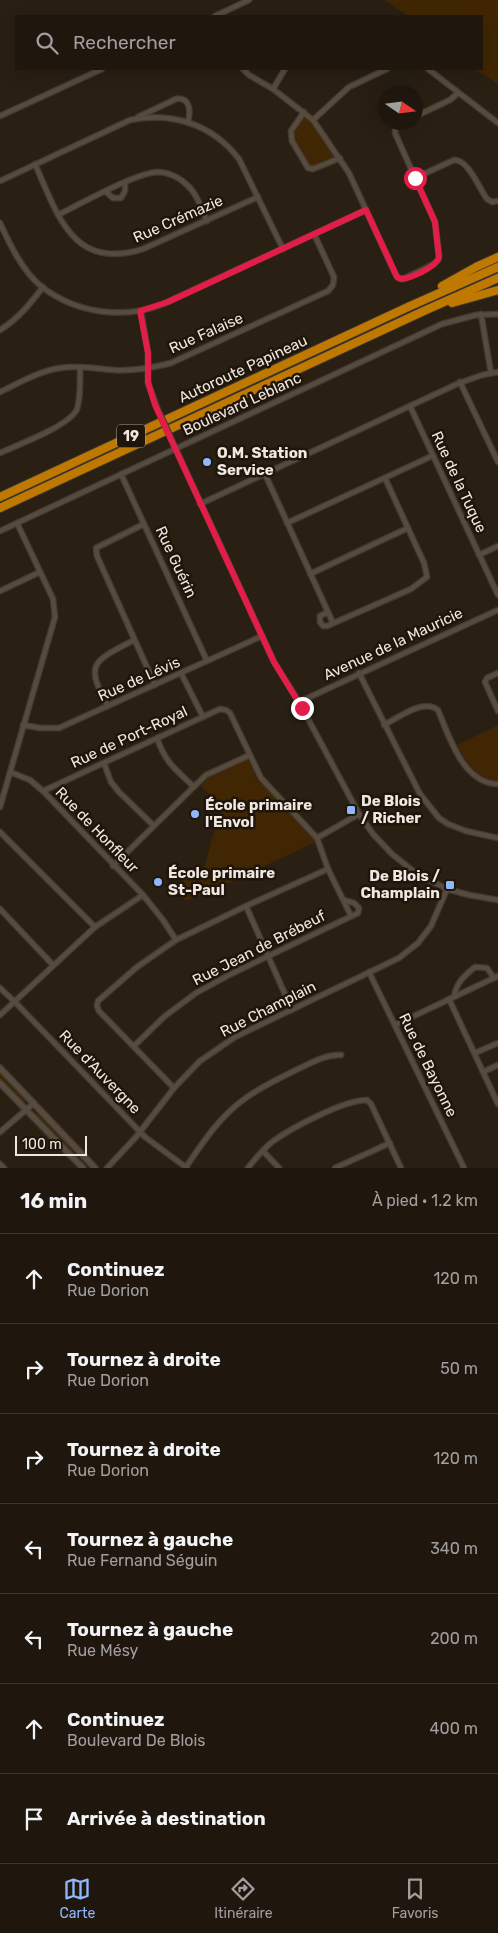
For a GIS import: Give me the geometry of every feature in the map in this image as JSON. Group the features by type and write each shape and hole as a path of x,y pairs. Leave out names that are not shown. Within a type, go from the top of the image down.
{"highway":[{"path":"399,311 476,267 498,257"},
{"name":"Autoroute Papineau","path":"0,497 399,311 498,267"},
{"name":"Autoroute Papineau","path":"0,508 498,278"},
{"path":"426,310 498,290"}],"street":[{"path":"217,15 249,0"},
{"path":"0,116 100,70"},
{"path":"244,70 273,89 313,120 349,173 398,278 405,279 434,264 439,258 436,225 395,133 396,130"},
{"path":"273,89 284,70"},
{"path":"313,120 349,86 385,70"},
{"path":"429,70 498,123"},
{"path":"423,113 450,100 458,93"},
{"path":"0,181 176,99 181,98 185,100 190,108 188,121"},
{"path":"304,112 291,131 292,141 308,168 313,169 340,158"},
{"path":"130,120 158,117 188,121 211,132 230,147 239,159 283,249"},
{"path":"415,178 454,160 458,160 465,164 487,199 492,202 498,201"},
{"name":"Rue Crémazie","path":"35,164 58,215 67,230 76,240 102,253 127,254 144,249 258,197"},
{"path":"58,215 140,176 158,172 177,177 187,185 196,196 207,221"},
{"path":"106,192 113,198 121,198 125,191 125,183"},
{"path":"0,223 23,264 43,287 75,305 94,311 110,313 140,311 168,302 366,210"},
{"name":"Rue Falaise","path":"0,392 47,371 62,368 80,367 118,370 148,368 180,359 330,289 333,285 334,277 314,234"},
{"path":"0,330 12,323 22,313 43,287"},
{"path":"140,311 148,353 150,391 158,410 274,662 299,702 359,814 373,834 392,854 417,874 447,889 498,900"},
{"path":"481,314 491,372"},
{"name":"Boulevard Leblanc","path":"0,531 175,447 442,324 481,314 498,314"},
{"path":"0,453 61,425 71,418 78,404 80,367"},
{"path":"200,504 460,382 491,372 498,372"},
{"path":"460,382 498,462"},
{"name":"Rue de la Tuque","path":"410,406 498,595"},
{"path":"287,523 432,456"},
{"name":"Rue Guérin","path":"121,474 207,661"},
{"path":"265,474 333,623"},
{"path":"328,612 320,616 320,622 323,626 411,589 427,577 424,563 385,478"},
{"path":"0,807 55,617 53,599 16,523"},
{"path":"144,524 96,548 97,556 155,685"},
{"path":"310,574 408,528"},
{"path":"479,555 498,546"},
{"path":"0,591 40,572"},
{"name":"Avenue de la Mauricie","path":"299,702 498,610"},
{"name":"Rue de Lévis","path":"23,725 40,728 59,728 262,636"},
{"path":"108,706 97,687 94,677 95,668 98,661 103,657 134,640"},
{"path":"181,673 203,717"},
{"path":"359,673 420,794 440,818 448,824 466,831 498,838"},
{"path":"498,673 487,678 485,682 498,712"},
{"path":"384,725 415,709 426,706 434,707 438,710 457,751 468,769 477,777 498,784"},
{"name":"Rue de Port-Royal","path":"43,791 220,709 230,713 250,755"},
{"path":"157,738 168,762 193,786"},
{"path":"113,866 206,774 250,755 261,778 317,838 328,869 351,916 358,913 359,908 354,903 344,900"},
{"path":"104,762 111,782 118,792 153,825"},
{"name":"Rue de Honfleur","path":"10,772 30,780 43,791 113,866 143,895 176,940"},
{"path":"317,838 359,814"},
{"path":"0,832 95,927"},
{"path":"174,1088 99,1011 98,1001 137,967 176,940 328,869"},
{"name":"Rue Champlain","path":"106,1168 140,1132 174,1088 200,1061 215,1050 235,1037 399,958 418,943 431,926 447,889"},
{"path":"0,1015 95,927 143,895"},
{"path":"246,906 292,1010"},
{"path":"0,909 53,965"},
{"name":"Rue Jean de Brébeuf","path":"134,1046 165,1016 196,993 351,916"},
{"path":"395,1025 452,998 496,977 487,968 475,967 462,978 455,988 452,998 498,1104"},
{"name":"Rue de Bayonne","path":"369,972 464,1168"},
{"name":"Rue d'Auvergne","path":"0,988 140,1132 187,1167"},
{"path":"475,1054 498,1043"},
{"path":"187,1167 216,1126 244,1099 258,1089 310,1063 332,1054 341,1055"},
{"path":"483,1072 498,1064"},
{"path":"0,1068 96,1168"},
{"path":"0,1083 83,1168"},
{"path":"248,1168 271,1143 294,1128 358,1100 367,1100 371,1104 401,1168"},
{"path":"0,1132 34,1103"},
{"path":"335,1168 390,1143"},
{"path":"263,1151 279,1168"},
{"path":"0,1164 4,1168"}],"shaded area":[{"path":"385,0 498,0 498,84 477,70 483,70 483,15 407,15"},
{"path":"304,112 340,158 333,162 308,168 292,141 292,128"},
{"path":"498,725 498,781 490,780 473,769 457,745"},
{"path":"245,759 249,761 257,779 317,841 234,881 186,901 177,893 181,882 191,871 197,868 204,868 221,807 201,786 210,776"},
{"path":"0,1071 26,1097 26,1102 21,1101 0,1079"},
{"path":"37,1113 78,1152 91,1168 35,1115"}],"place":[{"name":"O.M. Station Service","path":"207,462"},
{"name":"De Blois / Richer","path":"351,810"},
{"name":"École primaire l'Envol","path":"195,814"},
{"name":"École primaire St-Paul","path":"158,882"},
{"name":"De Blois / Champlain","path":"450,885"}],"route":[{"path":"302,708 274,662 155,405 148,382 148,353 140,311 168,302 366,210 397,277 405,279 434,264 439,258 437,228 415,178"}]}
